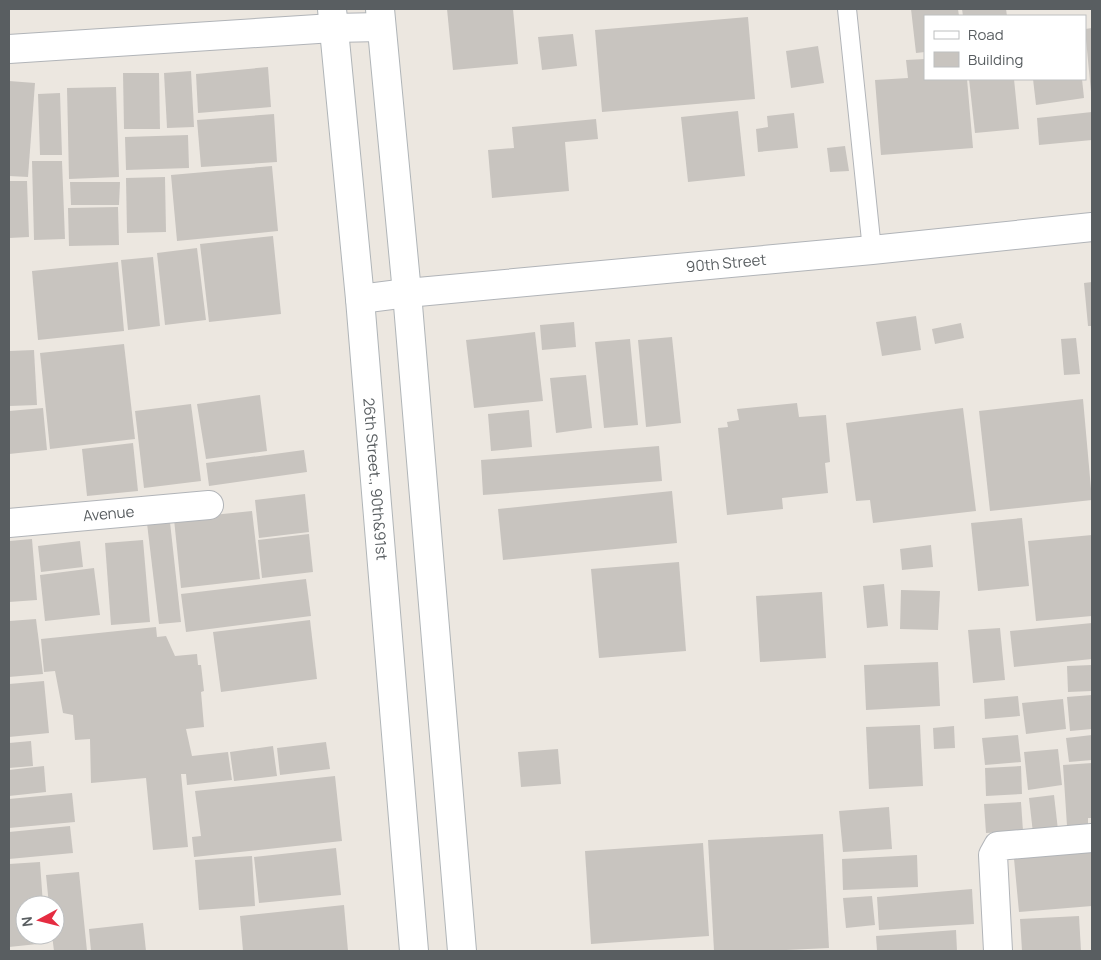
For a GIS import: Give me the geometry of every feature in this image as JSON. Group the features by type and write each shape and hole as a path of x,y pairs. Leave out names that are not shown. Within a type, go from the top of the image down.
{"main road":[{"path":"9,49 332,18 380,18 407,293 462,951"},
{"name":"26th Street., 90th&91st","path":"332,18 360,299 414,951"},
{"name":"90th Street","path":"360,299 1092,227"},
{"name":"Avenue","path":"9,523 209,505"},
{"path":"998,951 993,855 998,846 1092,838"}],"lane":[{"path":"847,9 872,250"}],"building":[{"path":"447,9 513,9 518,64 453,70"},
{"path":"911,9 958,9 959,15 924,15 924,52 916,53"},
{"path":"962,9 1006,9 1007,15 963,15"},
{"path":"748,17 755,99 602,112 595,30"},
{"path":"1092,28 1091,92 1086,40 1086,29"},
{"path":"573,34 577,66 542,70 538,37"},
{"path":"818,46 824,83 791,88 786,51"},
{"path":"924,59 924,80 967,80 973,148 881,155 875,80 908,78 906,60"},
{"path":"268,67 271,107 198,113 196,74"},
{"path":"191,71 194,127 167,128 164,73"},
{"path":"123,73 159,73 160,129 124,129"},
{"path":"969,80 1014,80 1019,129 975,133"},
{"path":"1033,80 1082,80 1084,98 1036,105"},
{"path":"9,81 35,83 28,177 9,176"},
{"path":"116,87 119,177 69,179 67,88"},
{"path":"60,93 62,155 40,155 38,94"},
{"path":"738,111 745,176 688,182 681,117"},
{"path":"1092,112 1092,140 1039,145 1037,118"},
{"path":"794,113 798,148 758,152 756,129 768,127 767,116"},
{"path":"274,114 277,162 201,167 197,120"},
{"path":"596,119 598,139 565,142 569,191 492,198 488,150 514,148 512,127"},
{"path":"188,135 189,168 126,170 125,137"},
{"path":"845,146 849,171 830,172 827,148"},
{"path":"32,161 62,161 65,239 34,240"},
{"path":"272,166 278,231 177,241 171,175"},
{"path":"165,177 166,232 127,233 126,178"},
{"path":"9,181 27,181 29,237 9,238"},
{"path":"70,182 120,182 119,205 71,205"},
{"path":"118,207 119,245 69,246 68,208"},
{"path":"273,236 281,314 209,322 200,244"},
{"path":"197,248 206,320 165,325 157,253"},
{"path":"153,257 160,326 128,330 121,260"},
{"path":"118,262 124,331 38,340 32,271"},
{"path":"1092,282 1092,326 1088,326 1084,283"},
{"path":"916,316 921,350 882,356 876,322"},
{"path":"574,322 576,347 542,350 540,325"},
{"path":"961,323 964,338 935,344 932,329"},
{"path":"535,332 543,401 474,408 466,340"},
{"path":"672,337 681,423 646,427 638,340"},
{"path":"1076,338 1080,374 1064,375 1061,339"},
{"path":"630,339 638,425 604,428 595,342"},
{"path":"124,344 135,439 50,449 40,353"},
{"path":"34,350 37,405 9,406 9,351"},
{"path":"586,375 592,428 556,433 550,378"},
{"path":"260,395 267,451 206,459 197,404"},
{"path":"1083,399 1092,500 990,511 979,411"},
{"path":"797,403 799,417 826,415 830,462 825,463 828,493 782,498 783,509 727,515 718,428 728,427 727,422 739,420 737,409"},
{"path":"191,404 201,481 144,488 135,411"},
{"path":"43,408 47,450 9,454 9,411"},
{"path":"963,408 976,511 873,523 870,500 856,501 846,423"},
{"path":"529,410 532,447 491,451 488,414"},
{"path":"133,443 138,491 87,496 82,449"},
{"path":"659,446 662,481 483,495 481,460"},
{"path":"304,450 307,472 209,486 206,463"},
{"path":"672,491 677,543 503,560 498,509"},
{"path":"305,494 309,532 259,538 255,500"},
{"path":"252,511 260,579 181,588 174,519"},
{"path":"169,513 181,622 159,624 146,515"},
{"path":"1022,518 1029,586 978,591 971,523"},
{"path":"309,534 313,572 262,578 258,540"},
{"path":"1092,535 1092,616 1036,621 1028,541"},
{"path":"32,539 37,600 9,602 9,541"},
{"path":"143,540 150,622 111,625 105,543"},
{"path":"80,541 83,567 41,572 38,546"},
{"path":"931,545 933,567 902,570 900,549"},
{"path":"679,562 686,651 599,658 591,569"},
{"path":"94,568 100,615 45,621 40,575"},
{"path":"306,579 311,616 186,632 181,594"},
{"path":"884,584 888,626 867,628 863,586"},
{"path":"901,590 940,591 938,630 900,629"},
{"path":"822,592 826,658 760,662 756,596"},
{"path":"36,619 43,674 9,677 9,621"},
{"path":"310,620 317,679 221,692 213,632"},
{"path":"1092,623 1092,659 1014,667 1010,631"},
{"path":"156,627 157,637 166,636 175,656 197,654 198,665 201,665 204,691 201,692 204,727 186,729 192,756 228,752 232,780 187,785 186,774 181,774 188,847 153,850 146,778 91,783 90,739 75,740 73,715 63,713 55,671 44,672 41,639"},
{"path":"1000,628 1005,680 973,683 968,630"},
{"path":"938,662 940,706 866,710 864,665"},
{"path":"1092,665 1092,691 1068,692 1067,666"},
{"path":"44,681 49,733 9,737 9,684"},
{"path":"1092,695 1092,729 1070,731 1067,697"},
{"path":"1018,696 1020,716 985,719 984,699"},
{"path":"1063,699 1066,729 1026,734 1022,703"},
{"path":"920,725 923,786 869,789 866,727"},
{"path":"954,726 955,748 934,749 933,728"},
{"path":"1018,735 1021,762 985,765 982,738"},
{"path":"1092,735 1092,760 1069,762 1066,738"},
{"path":"31,741 33,766 9,768 9,743"},
{"path":"326,742 330,769 280,775 277,748"},
{"path":"273,746 277,776 234,781 230,752"},
{"path":"558,749 561,784 521,787 518,752"},
{"path":"1058,749 1062,785 1028,790 1024,752"},
{"path":"1092,763 1092,818 1088,818 1088,824 1067,826 1063,765"},
{"path":"44,766 46,792 9,796 9,770"},
{"path":"1021,766 1022,794 986,796 985,768"},
{"path":"335,776 342,841 194,857 192,837 201,836 195,791"},
{"path":"72,793 75,822 9,828 9,799"},
{"path":"1054,795 1058,830 1033,833 1029,798"},
{"path":"1021,802 1023,831 986,833 984,804"},
{"path":"889,807 892,849 843,852 839,811"},
{"path":"70,826 73,853 9,859 9,832"},
{"path":"823,834 829,948 714,951 708,840"},
{"path":"703,843 709,936 591,944 585,851"},
{"path":"336,848 341,895 259,903 254,857"},
{"path":"1092,852 1092,906 1019,912 1014,859"},
{"path":"917,855 918,887 843,890 842,859"},
{"path":"252,856 255,906 199,910 195,860"},
{"path":"40,862 42,895 15,895 15,945 28,945 9,947 9,864"},
{"path":"79,872 87,951 54,951 53,945 65,945 65,895 48,895 46,875"},
{"path":"972,889 974,924 879,930 877,897"},
{"path":"872,896 875,925 846,928 843,898"},
{"path":"344,905 348,951 243,951 240,916"},
{"path":"1079,916 1081,951 1022,951 1020,919"},
{"path":"143,923 146,951 91,951 89,929"},
{"path":"956,930 957,951 877,951 876,936"}]}
